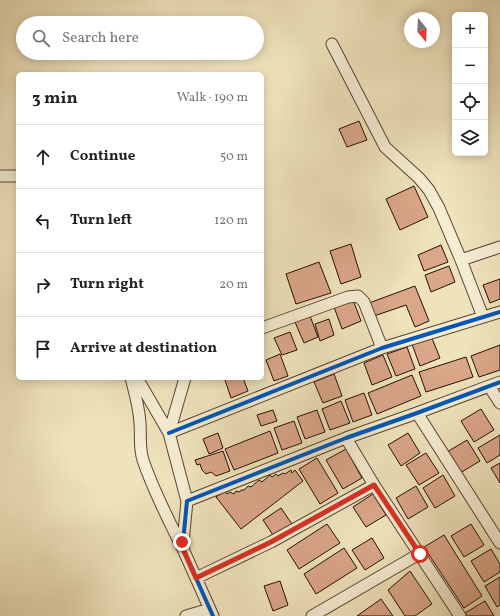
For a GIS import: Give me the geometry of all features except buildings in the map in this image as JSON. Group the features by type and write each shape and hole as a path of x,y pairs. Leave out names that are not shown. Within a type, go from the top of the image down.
{"street":[{"path":"332,44 385,147 419,178 429,190 439,208 483,317"},
{"path":"0,176 16,176"},
{"path":"461,260 500,247"},
{"path":"264,327 348,297 358,296 364,302 382,348"},
{"path":"169,433 382,348 500,312"},
{"path":"132,380 141,425 140,445 143,459 160,501 212,612 186,616"},
{"path":"138,380 169,433 187,501 182,542 183,549"},
{"path":"169,433 184,380"},
{"path":"187,501 346,438 500,382"},
{"path":"489,386 500,403"},
{"path":"417,413 500,543"},
{"path":"346,438 374,485 460,616"},
{"path":"196,578 271,542 374,485"},
{"path":"313,616 420,554"}],"cycle path":[{"path":"169,433 382,348 500,312"},
{"path":"213,616 183,549 187,501 346,438 500,382"}],"route":[{"path":"182,542 183,549 196,578 271,542 374,485 420,554"}]}
